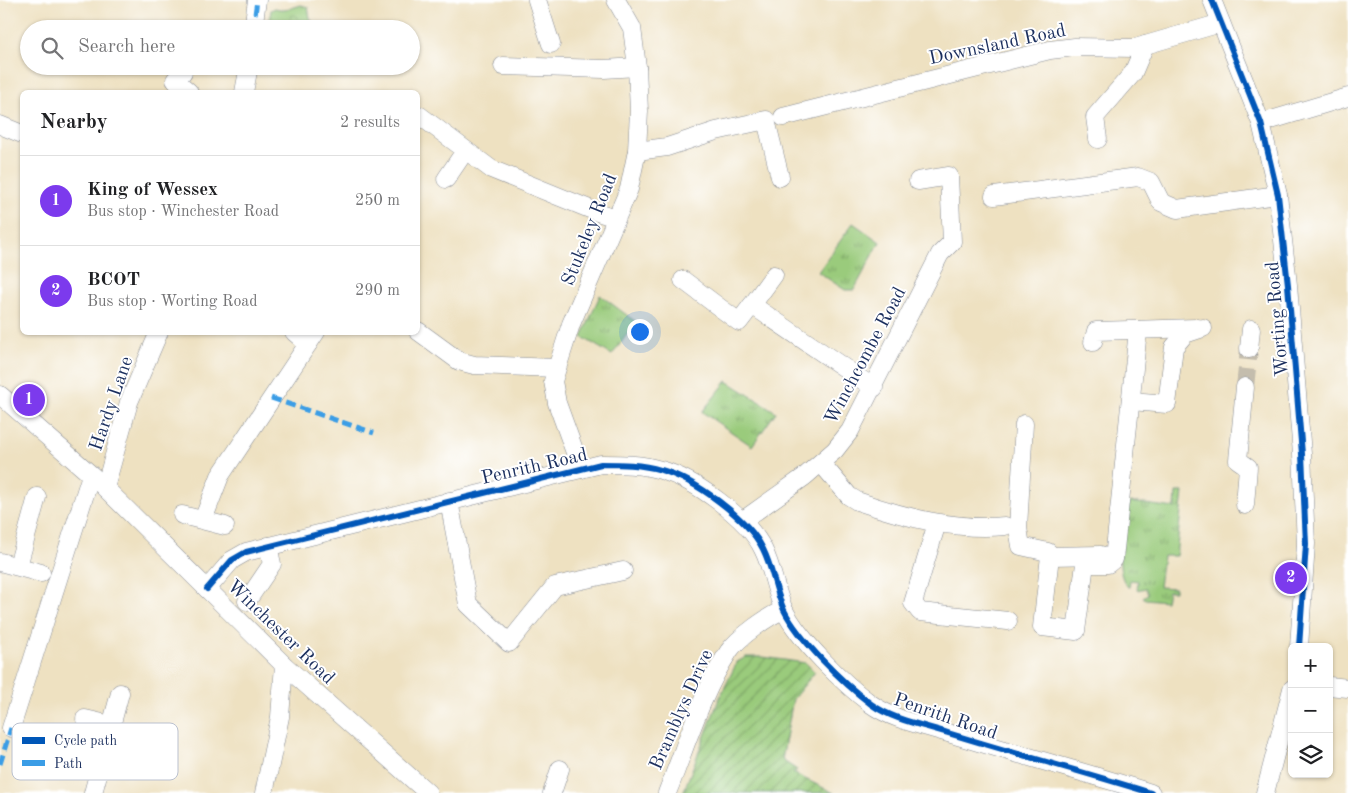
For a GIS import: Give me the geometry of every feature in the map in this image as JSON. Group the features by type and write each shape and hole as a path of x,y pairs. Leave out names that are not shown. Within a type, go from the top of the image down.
{"street":[{"path":"254,20 257,0"},
{"path":"537,0 551,44"},
{"name":"Stukeley Road","path":"581,469 557,403 553,381 571,324 629,189 637,151 639,111 637,67 632,28 616,0"},
{"name":"Worting Road","path":"1212,0 1261,123 1278,195 1288,285 1306,544 1299,643"},
{"name":"Downsland Road","path":"637,151 667,147 716,131 1050,50 1075,47 1135,48 1221,22"},
{"path":"1098,139 1095,117 1133,73 1145,45"},
{"path":"502,66 604,69 637,67"},
{"path":"180,75 175,80 193,90"},
{"path":"244,90 247,75"},
{"path":"1261,123 1348,97"},
{"path":"420,116 465,151 500,173 616,218"},
{"path":"774,118 780,177"},
{"path":"0,124 20,133"},
{"path":"446,179 465,151"},
{"name":"Winchcombe Road","path":"742,521 821,463 835,450 850,431 874,388 940,254 952,242 949,176 918,181"},
{"path":"994,196 1138,177 1151,182 1160,202 1177,209 1278,195"},
{"path":"683,280 739,322 774,275"},
{"path":"752,306 874,388"},
{"path":"1093,342 1096,331 1203,328 1185,334 1174,347 1167,404 1131,401"},
{"path":"1249,349 1251,329"},
{"path":"1024,424 1018,528 1021,546 1048,552 1050,556 1042,627 1076,631 1085,564 1108,564 1114,559 1138,330"},
{"path":"420,332 459,361 474,365 556,368"},
{"name":"Hardy Lane","path":"104,488 129,402 158,335"},
{"path":"203,520 220,476 312,338"},
{"path":"1245,388 1238,460 1248,467 1245,505"},
{"name":"Winchester Road","path":"0,395 91,475 284,665 428,793"},
{"path":"821,463 842,489 857,501 937,523 982,527 1005,526"},
{"name":"Penrith Road","path":"207,588 232,560 246,552 268,546 601,464 625,464 663,470 702,491 742,521 756,536 763,549 784,610 798,632 832,668 872,704 891,714 1006,751 1151,793"},
{"path":"13,723 91,475"},
{"path":"18,566 37,497"},
{"path":"449,501 468,604 509,643 556,586 623,571"},
{"path":"182,515 225,526"},
{"path":"937,523 913,603 920,612 1008,621"},
{"path":"247,601 272,564 268,546"},
{"path":"1050,556 1106,555 1114,559"},
{"path":"0,562 41,573"},
{"name":"Bramblys Drive","path":"666,793 707,694 730,650 756,627 784,610"},
{"path":"264,793 280,717 284,665"},
{"path":"1333,686 1348,688"},
{"path":"112,723 120,693"},
{"path":"1265,793 1288,704"},
{"path":"85,718 104,723"},
{"path":"552,793 560,769"},
{"path":"93,793 96,780"}],"green space":[{"path":"301,5 308,7 311,20 269,20 271,10 275,8 285,10"},
{"path":"853,223 880,242 854,290 845,290 818,272"},
{"path":"600,295 636,322 612,355 582,337"},
{"path":"727,381 776,412 752,446 702,412"},
{"path":"1176,492 1183,492 1176,556 1163,556 1159,587 1175,588 1175,591 1168,591 1166,601 1145,599 1143,597 1148,594 1145,588 1137,590 1138,581 1130,580 1129,588 1124,581 1121,571 1120,549 1128,505 1130,502 1175,508"},
{"path":"746,657 763,657 806,663 815,672 793,699 782,760 797,770 793,773 834,793 683,793 719,699 737,662"}],"tunnel":[{"path":"1245,387 1249,349"}],"marked path":[{"path":"254,20 257,0"},
{"path":"271,398 374,433"},
{"path":"0,764 11,728"}],"cycle path":[{"path":"1212,0 1261,123 1278,195 1288,285 1302,454 1306,544 1299,643"},
{"path":"207,589 232,560 246,552 601,464 654,468 674,475 704,491 719,501 745,525 756,537 763,549 784,610 800,635 848,685 880,710 908,721 1151,793"}],"place":[{"name":"King of Wessex","path":"29,400"},
{"name":"BCOT","path":"1291,578"}]}
